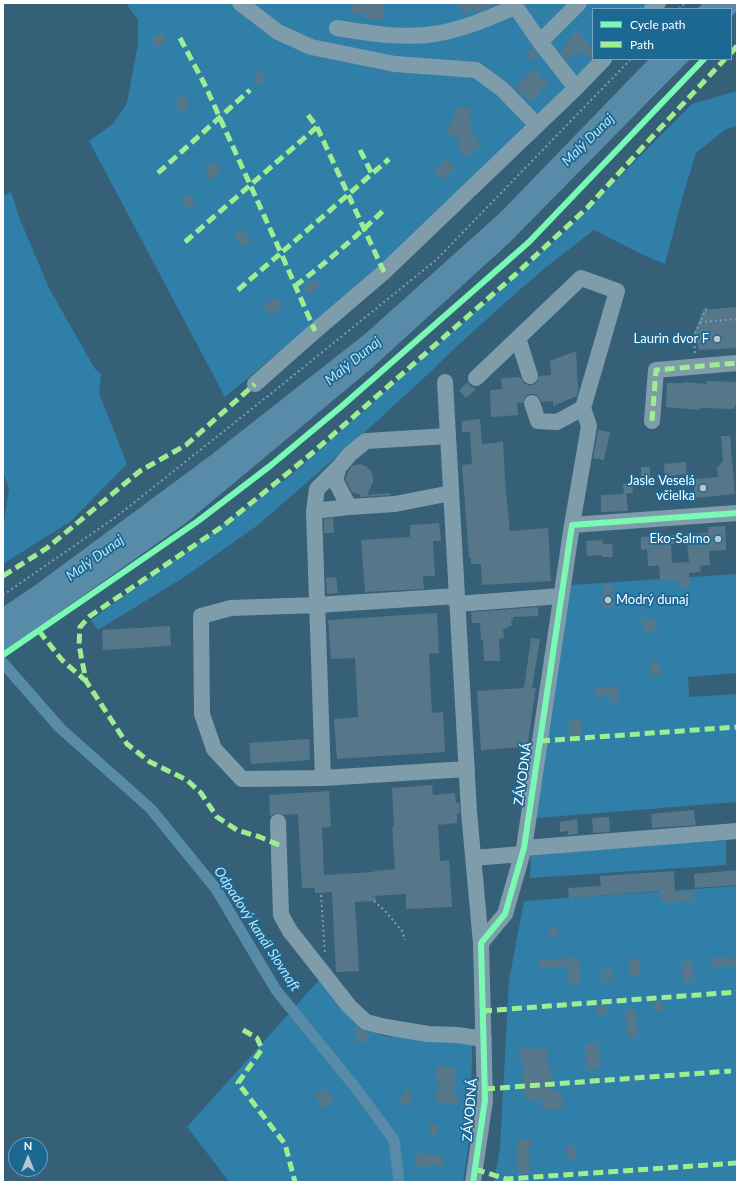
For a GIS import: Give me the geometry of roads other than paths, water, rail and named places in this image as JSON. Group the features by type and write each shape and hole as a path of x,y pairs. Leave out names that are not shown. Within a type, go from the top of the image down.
{"street":[{"path":"240,3 278,32 311,47 395,64 476,70 502,88 537,125"},
{"path":"540,42 579,3"},
{"path":"337,28 376,34 413,36 434,34 456,29 493,16 514,5 540,42 576,88"},
{"path":"255,384 384,272 576,88 603,60"},
{"path":"476,378 581,278 618,291 583,408 557,422 538,421 532,403"},
{"path":"518,338 530,376"},
{"path":"652,421 656,370 737,363"},
{"path":"445,382 467,769 481,943"},
{"name":"ZÁVODNÁ","path":"473,1182 485,1100 481,943 506,914 523,851 561,596 589,426 583,408"},
{"path":"323,778 314,511 317,489 350,454 366,441 448,436"},
{"path":"339,467 335,480 349,507"},
{"path":"314,511 395,504 451,493"},
{"path":"572,526 737,513"},
{"path":"467,769 323,778 242,779 214,749 202,714 201,616 231,608 561,596"},
{"path":"278,822 281,915 290,931 349,1006 366,1022 386,1028 428,1034 457,1035 484,1039"},
{"path":"473,858 523,851 737,831"}],"water":[{"path":"703,3 737,3 737,11 732,16 732,8 698,8"},
{"name":"Malý Dunaj","path":"648,60 689,60 509,243 373,367 186,523 3,652 3,607 37,584 211,455 365,334 500,213"}],"waterway":[{"name":"Odpadový kanál Slovnaft","path":"3,663 60,728 151,809 216,889 276,990 355,1087 394,1140 399,1182"}],"place":[{"name":"Laurin dvor F","path":"717,339"},
{"name":"Jasle Veselá včielka","path":"703,488"},
{"name":"Eko-Salmo","path":"718,539"},
{"name":"Modrý dunaj","path":"608,600"}]}
